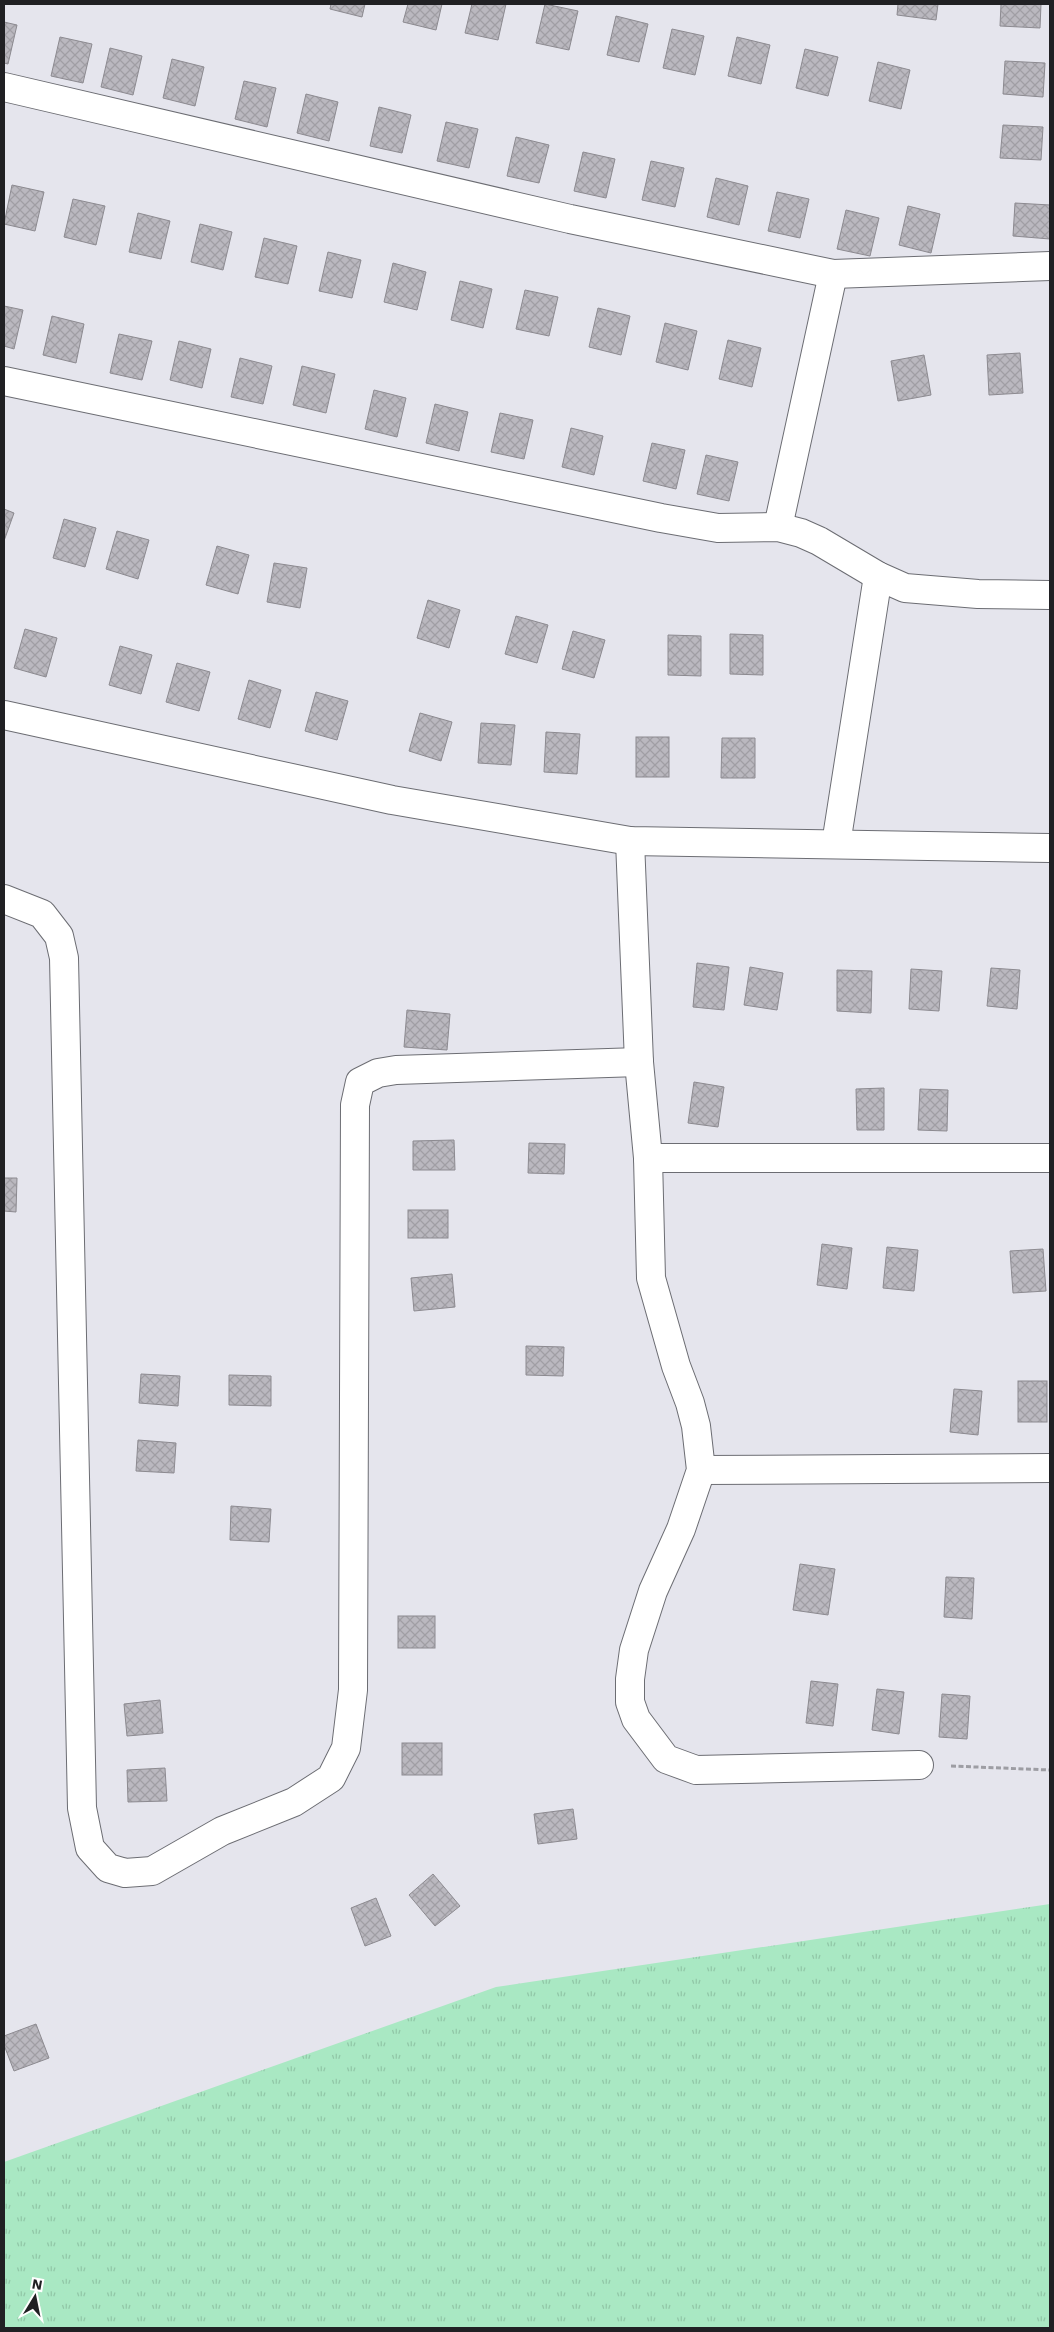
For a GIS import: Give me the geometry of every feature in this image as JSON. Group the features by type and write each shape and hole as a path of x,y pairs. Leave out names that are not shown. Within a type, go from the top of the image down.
{"street":[{"path":"4,87 570,220 834,274 1050,266"},
{"path":"778,527 834,274"},
{"path":"4,381 661,518 718,528 778,527 801,533 819,541 878,576 905,588 978,594 1050,595"},
{"path":"836,844 878,576"},
{"path":"4,715 392,800 630,841 1050,848"},
{"path":"630,841 640,1062 648,1158 652,1278 676,1366 692,1410 696,1426 701,1470 681,1529 653,1591 634,1650 630,1679 630,1702 636,1719 666,1759 696,1770 920,1765"},
{"path":"4,899 42,914 59,936 64,958 82,1808 90,1848 108,1868 125,1873 152,1871 222,1831 294,1802 330,1778 346,1748 352,1690 355,1105 360,1082 378,1073 396,1070 640,1062"},
{"path":"648,1158 1050,1158"},
{"path":"701,1470 1050,1468"}],"path":[{"path":"920,1765 1050,1770"}],"green space":[{"path":"1050,1904 1050,2328 4,2328 4,2162 496,1987"}],"building":[{"path":"331,4 365,4 362,17 330,9"},
{"path":"408,4 442,4 436,30 403,22"},
{"path":"472,4 506,4 498,40 465,33"},
{"path":"545,4 578,11 569,50 536,43"},
{"path":"898,4 938,4 936,20 897,15"},
{"path":"1001,4 1041,4 1040,28 1000,26"},
{"path":"616,16 648,24 639,62 607,55"},
{"path":"4,22 17,25 8,64 4,63"},
{"path":"672,29 704,36 695,75 663,68"},
{"path":"60,37 92,44 83,83 51,76"},
{"path":"737,37 770,45 761,84 728,76"},
{"path":"110,48 142,56 133,95 101,87"},
{"path":"805,49 838,57 828,96 796,88"},
{"path":"172,59 204,67 195,106 163,98"},
{"path":"1005,61 1045,63 1043,97 1003,94"},
{"path":"878,62 910,70 901,109 869,101"},
{"path":"244,81 276,88 267,127 235,119"},
{"path":"306,94 338,102 329,141 297,133"},
{"path":"379,107 411,115 402,153 370,146"},
{"path":"446,122 478,129 469,168 437,161"},
{"path":"1003,125 1043,127 1041,160 1000,158"},
{"path":"516,137 549,145 539,183 507,176"},
{"path":"583,152 615,159 606,198 574,191"},
{"path":"651,161 684,168 675,207 642,200"},
{"path":"716,178 748,186 739,225 707,217"},
{"path":"12,185 44,192 35,231 4,224"},
{"path":"777,192 809,199 800,238 768,231"},
{"path":"73,199 105,206 96,245 64,237"},
{"path":"1015,203 1050,205 1050,239 1013,236"},
{"path":"908,206 940,214 931,253 899,245"},
{"path":"846,210 879,218 870,256 837,249"},
{"path":"138,213 170,221 161,259 129,252"},
{"path":"200,224 232,232 223,270 191,262"},
{"path":"264,238 297,246 288,284 255,277"},
{"path":"328,252 361,260 352,298 319,291"},
{"path":"393,263 426,272 417,310 384,302"},
{"path":"460,281 492,289 483,328 451,320"},
{"path":"525,290 558,297 549,336 516,329"},
{"path":"4,306 23,310 14,349 4,346"},
{"path":"598,308 630,316 621,355 589,347"},
{"path":"52,316 84,324 76,363 43,355"},
{"path":"665,323 697,331 688,370 656,362"},
{"path":"119,334 152,341 142,380 110,373"},
{"path":"728,340 761,348 752,387 719,379"},
{"path":"179,341 211,349 202,388 170,380"},
{"path":"1020,353 1023,393 989,395 987,355"},
{"path":"924,355 931,395 898,401 891,361"},
{"path":"240,358 272,366 263,404 231,397"},
{"path":"302,366 335,374 326,413 293,405"},
{"path":"374,390 406,398 397,437 365,429"},
{"path":"435,404 468,412 459,451 426,443"},
{"path":"500,413 533,420 524,459 491,452"},
{"path":"571,428 603,436 594,475 562,467"},
{"path":"652,443 685,450 676,489 643,481"},
{"path":"706,455 738,462 729,501 697,494"},
{"path":"4,509 14,513 4,541"},
{"path":"64,519 96,528 85,567 53,558"},
{"path":"117,531 149,540 138,579 106,569"},
{"path":"217,546 249,555 238,594 206,585"},
{"path":"274,563 307,568 300,608 267,602"},
{"path":"428,600 460,610 449,648 417,638"},
{"path":"516,616 548,625 537,663 505,654"},
{"path":"25,629 57,638 46,677 14,668"},
{"path":"573,631 605,640 594,678 562,669"},
{"path":"730,634 763,635 763,675 730,674"},
{"path":"668,635 701,636 701,676 668,675"},
{"path":"120,646 152,655 141,694 109,685"},
{"path":"177,663 210,672 199,711 166,702"},
{"path":"249,680 281,690 270,728 238,719"},
{"path":"316,692 348,701 337,740 305,731"},
{"path":"420,713 452,722 441,761 409,751"},
{"path":"481,723 515,725 511,765 478,763"},
{"path":"546,732 580,734 577,774 544,772"},
{"path":"636,737 669,737 669,777 636,777"},
{"path":"722,738 755,738 755,778 721,778"},
{"path":"697,963 729,967 724,1010 693,1007"},
{"path":"750,967 783,973 777,1010 744,1005"},
{"path":"991,968 1020,970 1017,1009 987,1006"},
{"path":"911,969 942,971 939,1011 909,1009"},
{"path":"837,970 872,971 871,1013 837,1011"},
{"path":"407,1010 450,1014 447,1050 404,1047"},
{"path":"694,1082 724,1087 718,1127 688,1123"},
{"path":"884,1088 884,1130 857,1130 856,1089"},
{"path":"920,1089 948,1090 947,1131 918,1130"},
{"path":"454,1140 455,1170 413,1170 413,1141"},
{"path":"529,1143 565,1144 564,1174 528,1173"},
{"path":"4,1178 17,1178 16,1212 4,1211"},
{"path":"408,1210 448,1210 448,1238 408,1238"},
{"path":"822,1244 852,1248 847,1289 817,1285"},
{"path":"887,1247 918,1250 914,1291 883,1288"},
{"path":"1043,1249 1046,1291 1013,1293 1010,1251"},
{"path":"452,1274 455,1307 414,1311 411,1278"},
{"path":"526,1346 564,1347 563,1376 526,1375"},
{"path":"141,1374 180,1376 178,1406 139,1403"},
{"path":"229,1375 271,1376 271,1406 229,1405"},
{"path":"1018,1381 1047,1381 1047,1422 1018,1422"},
{"path":"954,1389 982,1391 978,1435 950,1432"},
{"path":"138,1440 176,1443 174,1473 136,1471"},
{"path":"231,1506 271,1509 269,1542 230,1540"},
{"path":"800,1564 835,1569 828,1615 793,1610"},
{"path":"946,1577 974,1578 972,1619 944,1617"},
{"path":"398,1616 435,1616 435,1648 398,1648"},
{"path":"811,1681 838,1684 833,1726 806,1723"},
{"path":"877,1689 904,1692 899,1734 872,1730"},
{"path":"942,1694 970,1696 967,1739 939,1737"},
{"path":"160,1700 163,1733 127,1736 124,1704"},
{"path":"402,1743 442,1743 442,1775 402,1775"},
{"path":"165,1768 167,1801 128,1802 127,1770"},
{"path":"573,1809 577,1839 538,1844 534,1814"},
{"path":"433,1874 460,1906 435,1926 409,1895"},
{"path":"376,1898 391,1936 365,1946 351,1908"},
{"path":"36,2024 49,2058 14,2071 4,2045 4,2036"}]}
